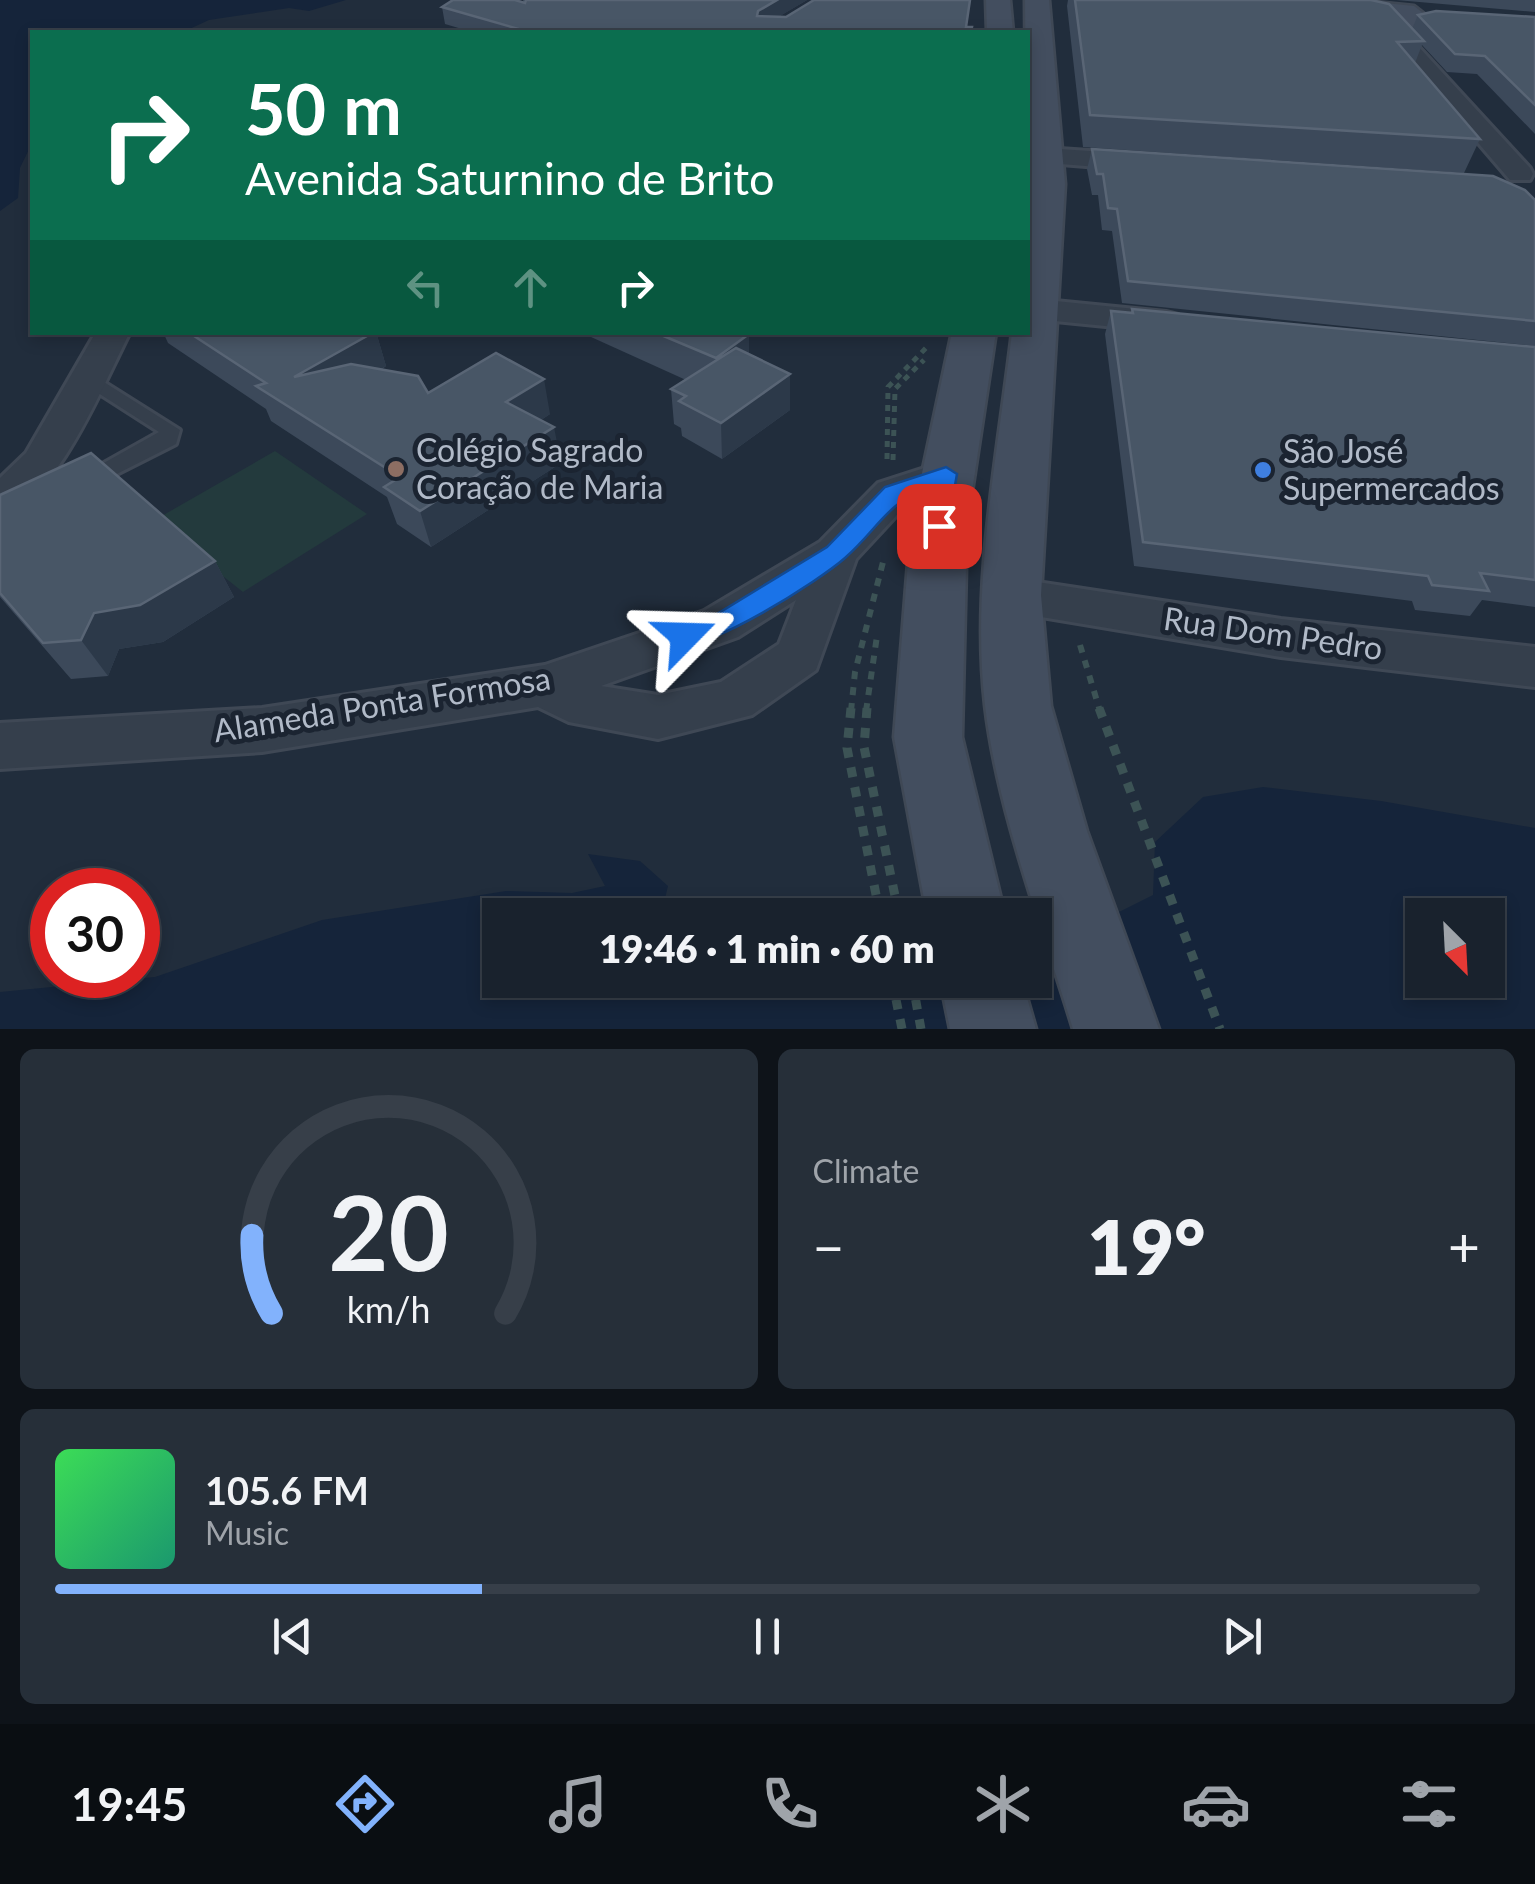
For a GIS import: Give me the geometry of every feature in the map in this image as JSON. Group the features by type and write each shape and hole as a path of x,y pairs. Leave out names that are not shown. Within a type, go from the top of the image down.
{"main road":[{"path":"998,0 1000,30"},
{"path":"1037,0 1036,155 1046,184 1011,595 1018,706 1050,831 1116,1029"},
{"path":"1365,12 1414,23 1426,16"},
{"path":"955,898 916,838 928,738 936,562 946,474 973,335"},
{"path":"986,998 993,1029"}],"street":[{"path":"1365,12 1528,174"},
{"path":"1036,155 1178,164"},
{"path":"1528,174 1504,178 1503,186 1535,204"},
{"path":"1035,309 1208,326"},
{"path":"16,504 111,335"},
{"name":"Alameda Ponta Formosa","path":"0,746 262,730 544,685 720,624 860,555 893,492 946,474"},
{"path":"544,685 568,702 658,717 734,700 799,656 860,555"},
{"name":"Rua Dom Pedro","path":"1011,595 1281,638 1535,666"}],"lane":[{"path":"62,495 169,439 170,430 160,422 88,378"},
{"path":"0,514 16,504"}],"path":[{"path":"887,474 888,387 923,353 930,335"},
{"path":"860,555 856,672 847,748 877,898"},
{"path":"1076,605 1082,663 1147,846 1220,1029"},
{"path":"903,898 916,838"},
{"path":"896,998 902,1029"},
{"path":"915,998 921,1029"}],"green space":[{"path":"275,451 367,514 243,592 153,521"}],"water":[{"path":"0,0 346,0 309,11 289,8 209,20 187,30 30,30 30,147 20,168 18,198 0,211"},
{"path":"1263,787 1381,801 1535,828 1535,1029 0,1029 0,992 30,989 30,998 160,998 160,975 322,920 506,891 572,893 605,886 588,854 640,861 668,886 665,898 482,898 482,998 1052,998 1052,922 1099,922 1153,895 1155,842 1203,797"}],"building":[{"path":"453,0 777,0 758,11 757,16 786,17 814,0 970,0 966,27 972,27 522,30 442,7"},
{"path":"1075,0 1371,0 1389,4 1424,41 1397,42 1480,139 1090,115"},
{"path":"1436,11 1535,17 1535,105 1485,56 1455,54 1418,15"},
{"path":"1092,149 1493,176 1525,190 1535,200 1535,321 1128,281 1117,209 1108,208 1103,174 1097,174"},
{"path":"1132,309 1535,347 1535,580 1480,573 1489,591 1432,585 1428,576 1143,542 1111,311 1133,313"},
{"path":"193,335 369,335 294,377 351,364 418,376 428,393 496,353 544,379 506,402 554,427 420,511 384,487 400,477 256,386 266,383"},
{"path":"661,335 748,335 716,358"},
{"path":"736,348 790,374 721,423 679,401 686,396 671,389"},
{"path":"91,453 215,561 140,605 94,613 81,640 43,643 0,593 0,495"}],"place":[{"name":"Colégio Sagrado Coração de Maria","path":"396,469"},
{"name":"São José Supermercados","path":"1263,470"}],"route":[{"path":"685,636 720,624 836,553 893,492 916,481 946,474 939,526"}]}
